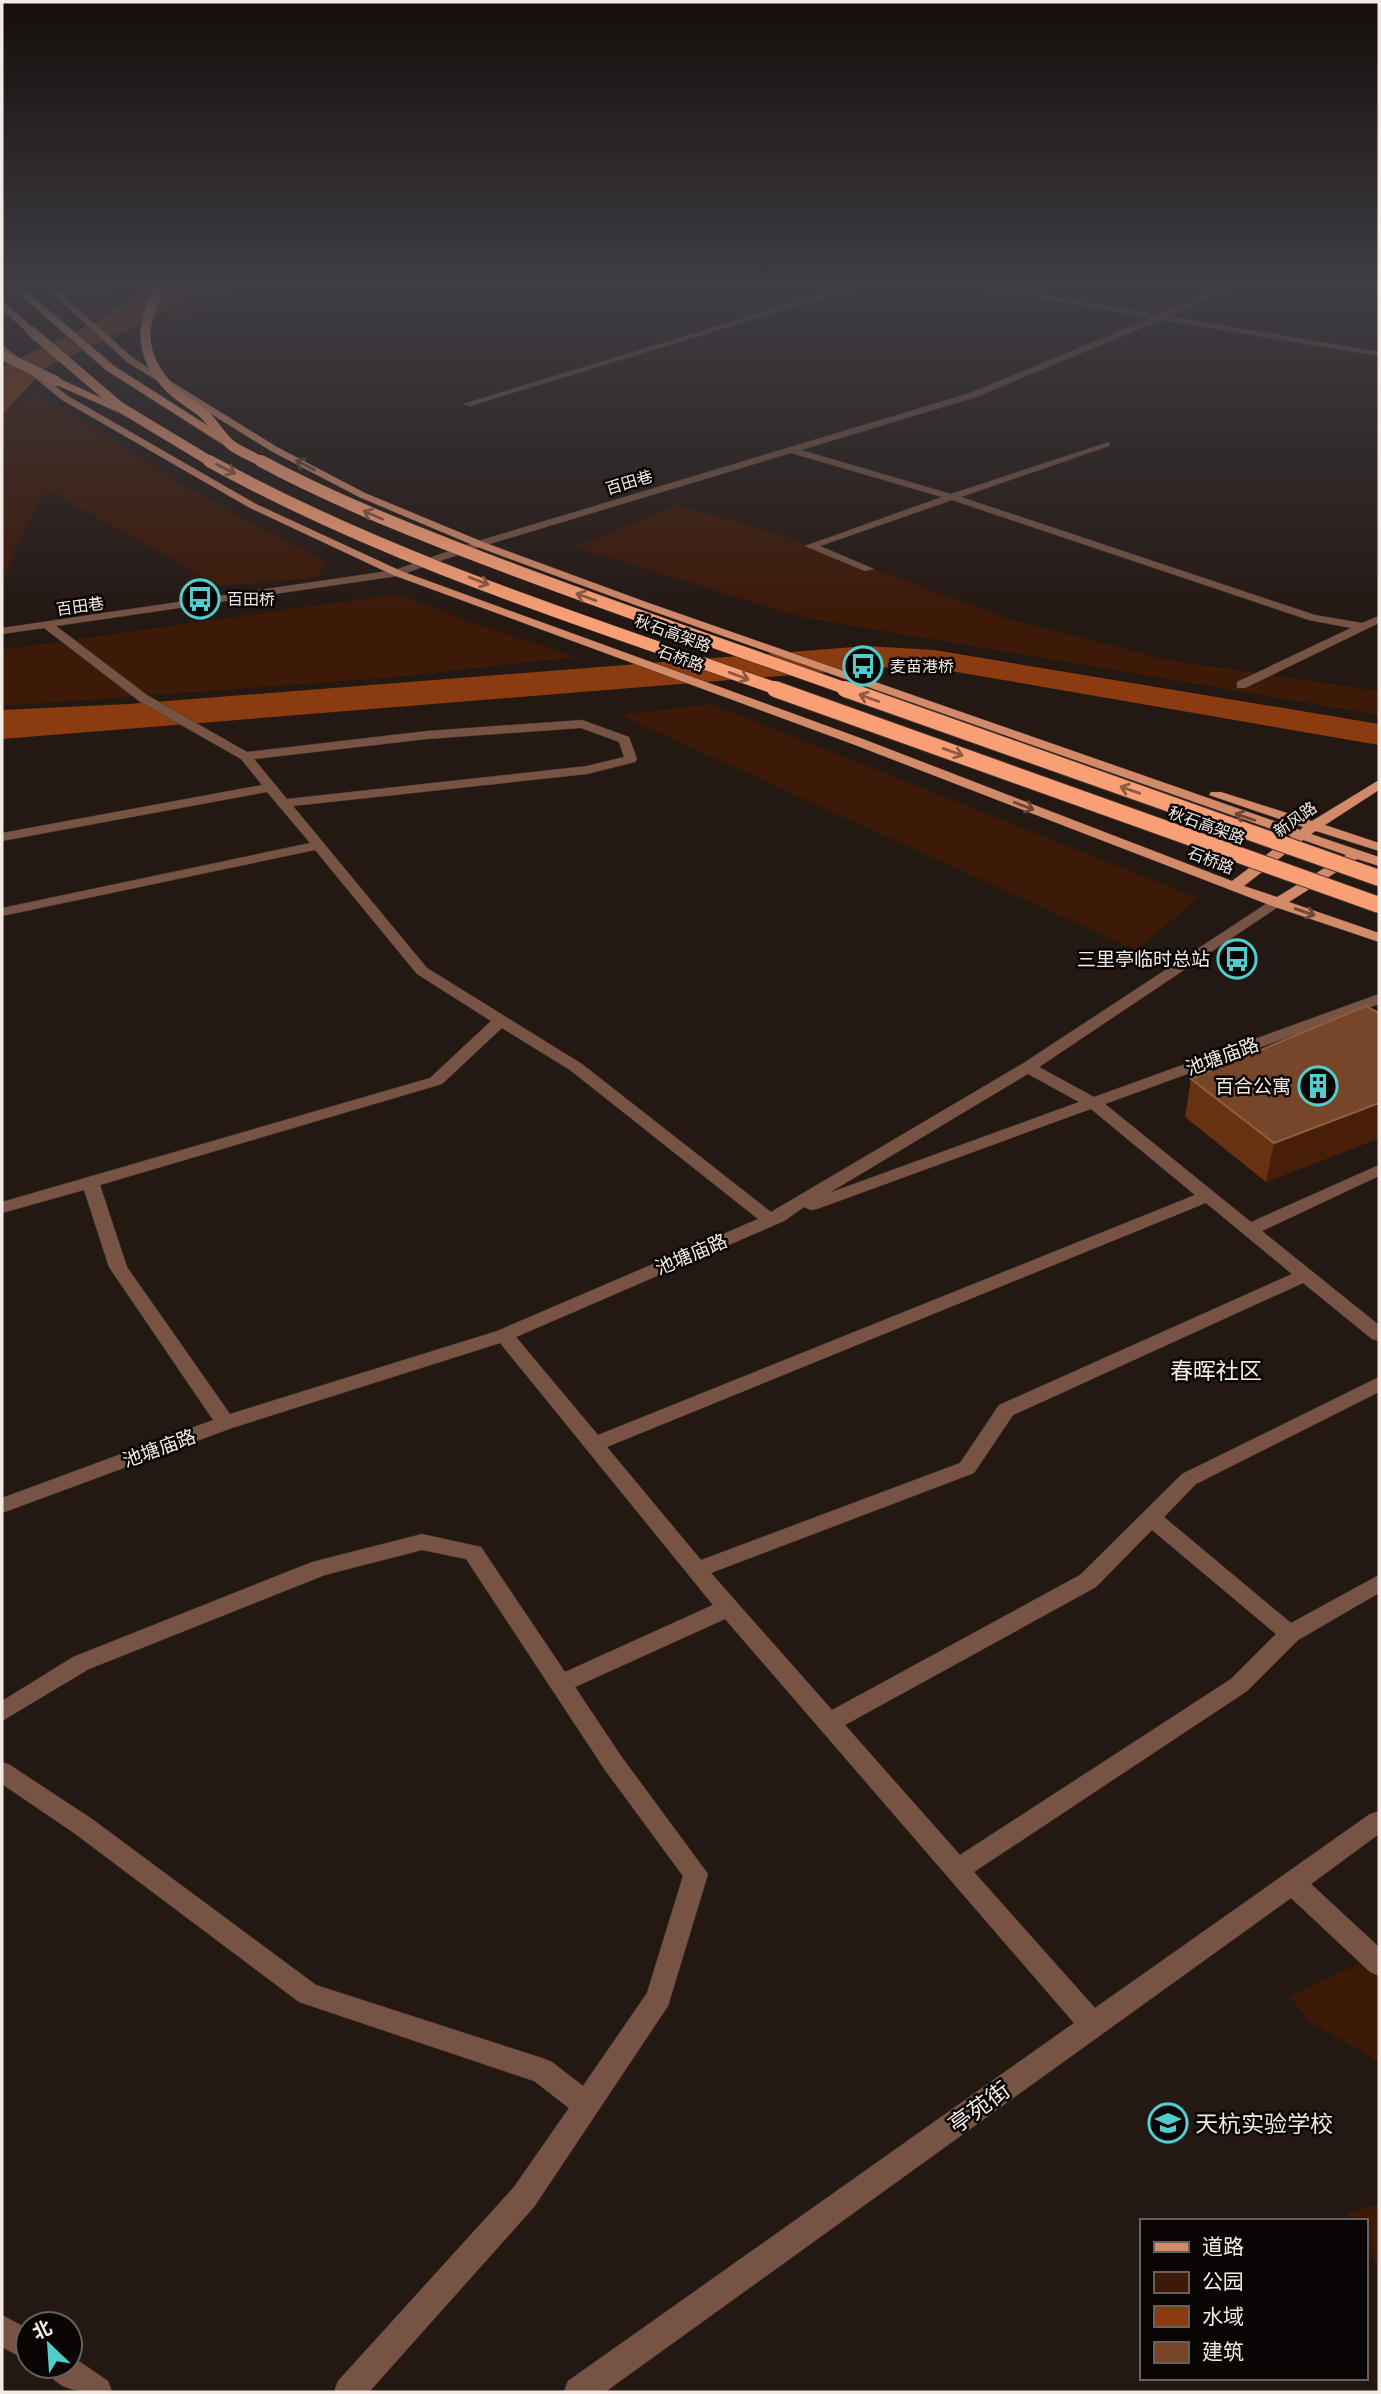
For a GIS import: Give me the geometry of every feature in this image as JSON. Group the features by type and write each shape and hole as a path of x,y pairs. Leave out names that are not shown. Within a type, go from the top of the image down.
{"highway":[{"path":"87,394 131,414"},
{"name":"秋石高架路","path":"107,394 131,414 183,447 405,553 1379,905"},
{"name":"秋石高架路","path":"150,394 231,445 310,487 438,543 1379,878"},
{"path":"177,394 204,414 231,445"}],"main road":[{"name":"石桥路","path":"59,394 253,506 397,573 637,660 1234,887 1379,938"},
{"name":"石桥路","path":"185,394 274,449 362,495 478,544 700,625 870,680 1299,836 1379,862"},
{"path":"700,625 792,649 870,680 1183,784 1377,843"},
{"name":"新风路","path":"1234,887 1299,836 1379,784"},
{"path":"1277,902 1377,843"}],"street":[{"path":"467,404 501,394"},
{"name":"百田巷","path":"2,631 397,573 478,544 979,394"},
{"path":"869,569 810,546 1106,444"},
{"path":"792,450 951,497 1300,614 1360,626"},
{"path":"1241,685 1379,619"},
{"path":"48,626 143,698 245,756 422,971 576,1067 770,1220 1028,1068 1277,902"},
{"path":"245,756 427,736 582,724 625,740 631,759 587,770 285,803"},
{"path":"2,837 271,787"},
{"path":"2,912 320,845"},
{"name":"池塘庙路","path":"2,1506 225,1423 504,1335 770,1220 1379,999"},
{"path":"2,1208 436,1081 501,1020"},
{"path":"1028,1068 1093,1103 1379,1335"},
{"path":"1250,1230 1379,1170"},
{"path":"90,1182 118,1267 225,1423"},
{"path":"596,1444 1208,1196"},
{"path":"698,1569 967,1468 1006,1410 1306,1275"},
{"path":"504,1335 728,1608 1093,2025"},
{"path":"829,1723 1088,1581 1189,1479 1379,1384"},
{"path":"1152,1518 1290,1634"},
{"path":"2,1712 81,1663 320,1569 422,1542 474,1553 613,1763 696,1874 659,1998 524,2197 349,2392"},
{"path":"957,1870 1239,1685 1290,1634 1379,1583"},
{"path":"562,1683 728,1608"},
{"path":"2,1772 83,1826 308,1994 542,2070 587,2105"},
{"name":"亭苑街","path":"579,2392 1379,1821"},
{"path":"1293,1883 1379,1964"},
{"path":"80,2380 97,2392"}],"green space":[{"path":"39,394 183,486 327,562 315,578 220,586 55,494 40,496 2,583 3,411"},
{"path":"678,505 779,534 1015,621 1168,660 1379,691 1379,715 801,617 575,547"},
{"path":"397,594 467,621 576,657 385,678 2,706 2,650"},
{"path":"711,704 1198,898 1136,950 620,715"},
{"path":"1379,1954 1379,2062 1309,2021 1290,1996"},
{"path":"1379,2204 1379,2269 1367,2248 1367,2219 1351,2219 1348,2213"}],"water":[{"path":"2,394 21,394 2,415"},
{"path":"866,646 934,650 1379,724 1379,745 916,665 2,739 2,710 129,704"}],"building":[{"path":"1366,1006 1379,1013 1379,1103 1274,1143 1191,1079"}],"place":[{"name":"百田桥","path":"200,599"},
{"name":"麦苗港桥","path":"863,666"},
{"name":"三里亭临时总站","path":"1237,959"},
{"name":"百合公寓","path":"1318,1086"},
{"name":"天杭实验学校","path":"1168,2123"}],"district":[{"name":"春晖社区","path":"1216,1370"}]}
